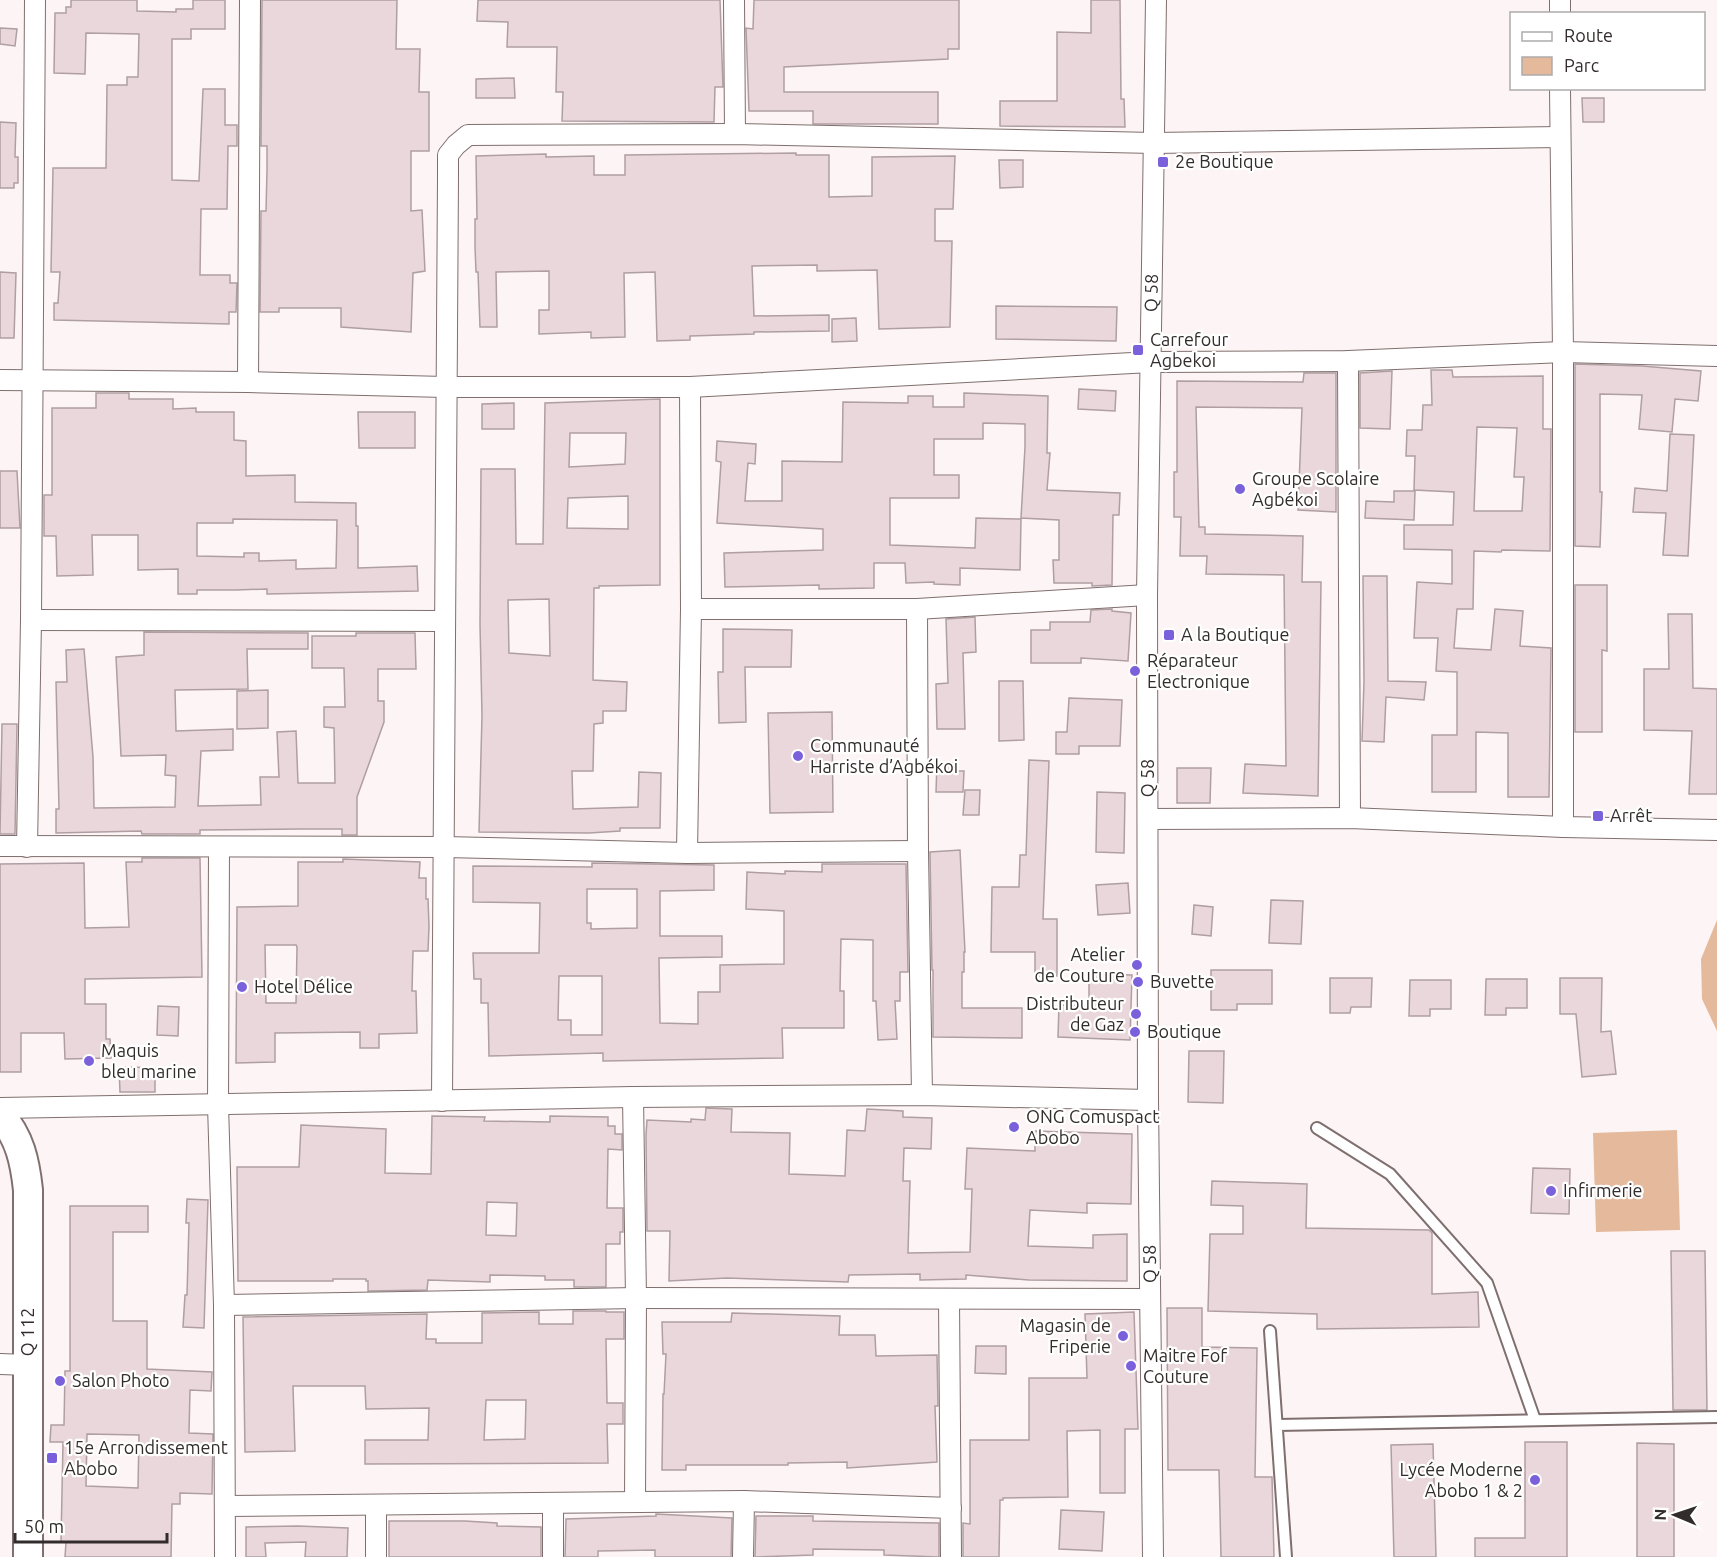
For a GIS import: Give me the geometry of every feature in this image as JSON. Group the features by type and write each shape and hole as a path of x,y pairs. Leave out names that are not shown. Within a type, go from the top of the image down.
{"street":[{"path":"27,847 31,620 35,0"},
{"path":"248,382 250,0"},
{"path":"734,0 735,134"},
{"name":"Q 58","path":"1153,1557 1146,595 1156,0"},
{"path":"1560,90 1563,352 1563,827"},
{"path":"442,1101 448,155 456,145 468,135 735,134 1154,143 1560,137"},
{"path":"0,380 248,382 445,387 690,387 1151,362 1348,361 1563,352 1717,356"},
{"path":"1348,361 1350,818"},
{"path":"687,853 691,609 690,387"},
{"path":"691,609 917,609 1146,595"},
{"path":"917,609 922,1095"},
{"path":"31,620 445,621"},
{"path":"1148,819 1350,818 1563,827 1717,830"},
{"path":"0,846 445,847 687,853 918,851"},
{"path":"219,847 218,1105 224,1305 225,1557"},
{"path":"0,1108 633,1097 922,1095 1148,1100"},
{"path":"633,1097 636,1298 635,1502"},
{"name":"Q 112","path":"0,1115 19,1143 26,1166 28,1190 28,1557"},
{"path":"224,1305 636,1298 1150,1299"},
{"path":"949,1299 951,1557"},
{"path":"0,1364 28,1365"},
{"path":"225,1506 744,1501 951,1508"},
{"path":"743,1557 744,1501"},
{"path":"553,1504 553,1557"},
{"path":"376,1505 376,1557"}],"lane":[{"path":"1317,1128 1390,1174 1487,1283 1535,1420"},
{"path":"1270,1331 1286,1557"},
{"path":"1277,1425 1717,1417"}],"green space":[{"path":"1717,920 1717,1031 1702,999 1701,959"},
{"path":"1677,1130 1680,1230 1596,1232 1593,1133"}],"building":[{"path":"71,0 137,0 137,11 176,12 176,9 193,9 193,0 225,0 225,29 191,29 191,39 172,39 172,180 199,181 203,89 225,89 225,125 237,125 237,146 228,146 227,209 201,209 200,275 230,275 230,283 237,283 236,312 229,312 229,324 54,320 54,303 58,303 60,272 51,272 53,168 106,168 107,85 127,85 127,77 138,77 139,34 86,33 85,74 54,73 55,13 66,13 66,7 71,7"},
{"path":"262,0 397,0 396,49 420,49 419,92 429,92 429,151 411,151 411,211 422,210 425,271 413,273 411,332 341,327 341,308 279,308 279,312 260,312 261,211 266,211 267,170 267,146 261,146"},
{"path":"478,0 720,0 723,87 715,87 714,122 562,121 563,92 556,92 557,47 507,47 508,22 477,21"},
{"path":"754,0 959,0 959,49 948,49 948,59 784,67 784,92 938,92 938,124 813,124 813,111 749,111 746,28 753,29"},
{"path":"1091,0 1120,0 1121,99 1124,99 1125,127 1000,126 1000,101 1057,101 1057,32 1091,33"},
{"path":"0,28 17,29 15,46 0,44"},
{"path":"514,78 515,98 476,98 476,79"},
{"path":"1582,98 1604,98 1604,122 1583,122"},
{"path":"0,122 16,123 15,157 18,157 18,183 14,183 14,188 0,188"},
{"path":"796,153 796,155 829,155 829,197 872,196 872,157 955,156 953,209 935,209 935,241 952,241 950,327 879,329 877,270 817,271 817,265 752,266 754,316 829,315 829,331 754,332 754,334 690,336 690,340 657,341 655,272 624,273 625,337 591,338 591,332 539,334 539,310 549,310 549,271 496,272 497,327 480,327 475,247 476,156 546,154 546,157 594,156 594,175 625,175 625,155"},
{"path":"999,160 1023,160 1023,187 1000,188"},
{"path":"0,272 16,273 14,338 0,338"},
{"path":"996,306 1117,307 1116,341 996,339"},
{"path":"856,318 857,341 832,342 832,319"},
{"path":"1575,364 1701,371 1698,401 1675,399 1672,432 1639,429 1642,395 1600,394 1600,492 1602,492 1600,547 1575,546"},
{"path":"1431,370 1452,370 1453,377 1543,376 1543,429 1551,429 1550,551 1474,551 1473,609 1457,609 1454,648 1491,650 1495,609 1523,611 1520,646 1551,648 1549,797 1508,797 1508,733 1476,732 1476,792 1432,792 1432,735 1457,735 1457,672 1436,671 1438,638 1414,638 1417,582 1452,584 1452,550 1404,549 1404,525 1453,525 1454,492 1414,490 1415,456 1406,456 1407,430 1422,430 1423,405 1432,405","holes":["1477,427 1517,428 1514,477 1524,477 1522,511 1474,511"]},
{"path":"1392,371 1390,429 1360,428 1360,373"},
{"path":"1304,373 1336,373 1336,512 1298,510 1302,408 1196,407 1199,527 1205,527 1205,534 1303,536 1302,582 1321,582 1318,796 1243,793 1245,764 1286,766 1284,575 1206,574 1207,556 1180,556 1181,517 1174,517 1174,472 1177,472 1177,381 1303,382"},
{"path":"1079,389 1116,391 1115,411 1078,409"},
{"path":"96,393 129,393 129,399 173,399 173,409 196,408 196,412 234,412 234,440 246,441 246,476 295,475 295,502 356,503 358,568 417,566 418,591 267,594 267,589 197,590 197,594 178,594 178,569 138,570 138,535 92,535 93,575 57,576 56,536 44,536 44,495 52,495 52,408 96,408","holes":["233,519 337,520 336,568 296,569 296,560 259,561 259,553 244,553 244,557 197,556 197,523 233,523"]},
{"path":"964,393 1048,396 1047,453 1050,453 1047,490 1120,493 1119,515 1113,515 1112,585 1054,583 1053,560 1059,560 1059,520 1021,518 1025,424 983,423 983,439 934,439 934,475 959,475 959,498 890,498 890,545 975,548 976,518 1021,519 1020,570 960,568 960,585 934,584 934,582 906,583 905,563 874,563 874,588 819,589 819,585 725,587 724,553 823,550 823,529 717,523 721,462 716,461 717,441 756,444 755,464 748,463 745,501 782,501 782,461 842,462 843,402 908,403 908,396 933,396 933,407 964,407"},
{"path":"660,399 660,585 594,588 593,680 627,682 626,711 603,711 603,723 594,724 593,771 572,771 573,809 638,807 639,772 661,773 660,828 620,828 620,831 589,833 479,832 482,715 481,469 515,469 516,544 543,544 545,403","holes":["570,433 626,433 625,464 569,467","628,496 628,529 567,528 568,498","549,599 550,656 509,653 508,600"]},
{"path":"514,403 514,429 482,429 482,404"},
{"path":"358,412 415,412 415,448 359,448"},
{"path":"1670,434 1694,435 1688,556 1663,555 1666,513 1633,512 1635,488 1667,491"},
{"path":"0,471 17,471 20,528 0,528"},
{"path":"1394,491 1415,491 1414,520 1365,518 1366,501 1394,502"},
{"path":"1363,576 1387,576 1388,681 1426,682 1424,700 1386,697 1384,742 1362,741"},
{"path":"1575,585 1607,585 1607,651 1602,650 1602,732 1575,732"},
{"path":"1112,609 1112,611 1131,613 1128,661 1081,658 1081,663 1031,663 1031,630 1050,630 1050,622 1090,622 1091,610"},
{"path":"1668,614 1692,614 1693,688 1717,689 1717,794 1689,794 1692,731 1644,730 1644,669 1669,669"},
{"path":"975,617 976,652 963,653 965,729 937,729 936,684 948,683 946,619"},
{"path":"723,629 792,630 791,667 745,667 746,722 719,723 718,672 723,672"},
{"path":"144,632 308,633 308,649 247,649 248,689 175,690 176,731 233,729 233,750 201,751 198,806 261,805 260,777 279,777 277,732 296,731 298,783 335,783 334,728 324,727 324,707 345,707 344,668 312,668 312,636 415,633 416,669 378,669 378,701 384,701 384,722 357,797 357,835 342,835 342,829 200,830 200,834 142,834 141,831 56,833 56,809 59,809 56,682 67,682 66,650 84,649 93,757 94,808 175,807 176,776 165,775 166,755 121,756 116,657 144,655"},
{"path":"999,681 1023,681 1024,740 999,741"},
{"path":"268,690 268,728 237,729 237,691"},
{"path":"1069,698 1122,700 1120,746 1079,746 1079,754 1056,754 1056,732 1067,732"},
{"path":"832,712 833,812 770,813 768,713"},
{"path":"2,724 17,724 15,834 0,834"},
{"path":"1029,760 1049,761 1043,919 1057,919 1057,976 1035,976 1035,952 991,952 992,887 1019,887 1020,855 1026,855"},
{"path":"937,763 956,763 955,771 964,771 963,792 936,792"},
{"path":"1177,768 1211,768 1210,803 1177,803"},
{"path":"965,790 980,790 979,815 963,815"},
{"path":"1097,792 1125,793 1124,853 1096,852"},
{"path":"960,850 965,952 964,972 962,972 962,1008 1022,1008 1022,1038 933,1037 930,852"},
{"path":"142,858 200,858 202,977 85,979 85,1004 106,1004 106,1039 110,1039 111,1058 65,1059 64,1033 21,1033 21,1072 0,1072 0,864 84,863 85,928 129,927 126,862 142,862"},
{"path":"343,859 420,862 419,878 426,878 429,926 428,951 413,951 412,991 416,991 417,1033 379,1034 379,1048 360,1048 360,1032 275,1033 275,1062 236,1063 237,907 298,906 298,862 343,862","holes":["265,945 296,945 296,1003 266,1003"]},
{"path":"592,863 714,865 714,890 660,891 660,936 722,936 722,957 659,958 660,1023 698,1024 698,992 720,992 720,965 784,964 784,911 746,909 747,872 785,874 785,871 822,872 822,864 906,864 908,972 900,972 900,1001 895,1001 897,1039 878,1040 876,1001 873,1001 873,940 841,939 840,991 844,991 844,1028 782,1028 783,1058 603,1061 603,1053 489,1056 488,1003 481,1003 481,979 474,979 473,953 539,953 540,903 473,902 473,866 592,867","holes":["587,889 637,889 637,928 591,929 591,923 587,923","559,976 602,976 602,1035 571,1035 571,1020 558,1020"]},
{"path":"1128,883 1130,913 1098,915 1096,885"},
{"path":"1271,900 1303,901 1301,944 1269,943"},
{"path":"1194,905 1213,907 1211,936 1192,934"},
{"path":"1211,970 1272,970 1272,1004 1237,1004 1237,1010 1211,1010"},
{"path":"1089,974 1132,975 1130,1040 1058,1037 1059,1005 1089,1006"},
{"path":"1330,978 1372,978 1371,1007 1351,1007 1350,1013 1330,1013"},
{"path":"1560,978 1602,978 1601,1032 1611,1031 1616,1074 1582,1077 1576,1014 1560,1014"},
{"path":"1486,979 1527,979 1527,1008 1506,1008 1506,1015 1485,1015"},
{"path":"1410,980 1451,980 1451,1009 1430,1009 1430,1016 1409,1016"},
{"path":"158,1006 179,1007 178,1036 157,1035"},
{"path":"1189,1051 1224,1051 1223,1103 1188,1102"},
{"path":"119,1068 155,1068 155,1092 120,1092"},
{"path":"706,1108 732,1109 731,1132 790,1133 789,1174 845,1176 847,1130 865,1131 867,1109 903,1111 903,1117 932,1118 931,1149 904,1148 903,1181 910,1181 908,1253 970,1252 972,1189 965,1189 967,1148 1035,1151 1035,1131 1132,1134 1131,1204 1087,1203 1087,1213 1030,1210 1028,1246 1093,1248 1093,1235 1127,1234 1127,1281 1029,1280 966,1275 966,1279 920,1280 920,1274 849,1275 848,1282 727,1278 669,1281 670,1231 647,1231 647,1120 691,1122 691,1119 705,1120"},
{"path":"432,1116 485,1117 484,1121 550,1122 550,1116 608,1117 608,1126 615,1126 615,1134 622,1134 622,1150 608,1149 607,1208 623,1208 623,1232 620,1232 620,1244 606,1244 606,1287 574,1287 574,1280 545,1280 545,1276 490,1275 490,1282 428,1280 427,1290 368,1291 366,1279 238,1281 237,1167 299,1167 301,1125 386,1129 385,1173 431,1174","holes":["487,1202 517,1203 516,1236 486,1235"]},
{"name":"Infirmerie","path":"1533,1168 1570,1169 1569,1214 1531,1213"},
{"path":"1212,1181 1307,1184 1306,1228 1429,1230 1432,1233 1432,1294 1478,1292 1479,1327 1317,1329 1317,1314 1208,1311 1210,1234 1243,1234 1243,1206 1211,1205"},
{"path":"187,1199 208,1200 204,1328 183,1327 185,1295 187,1295 189,1223 186,1223"},
{"path":"70,1206 148,1206 148,1232 113,1232 113,1321 147,1321 147,1369 212,1372 211,1391 190,1390 189,1433 213,1434 212,1494 180,1493 180,1504 172,1504 171,1557 65,1557 66,1542 61,1542 63,1442 50,1442 51,1425 64,1425 65,1371 70,1371","holes":["87,1434 139,1435 138,1488 86,1486"]},
{"path":"1671,1251 1705,1251 1707,1410 1673,1410"},
{"path":"1167,1308 1202,1308 1202,1347 1257,1348 1255,1477 1272,1477 1274,1557 1221,1557 1219,1470 1168,1470"},
{"path":"573,1311 624,1312 624,1339 606,1339 607,1403 623,1403 623,1424 607,1424 608,1463 365,1464 365,1440 428,1440 429,1408 366,1409 365,1386 293,1386 295,1451 245,1452 243,1317 427,1314 426,1339 436,1339 436,1343 482,1343 482,1313 539,1312 539,1324 573,1324","holes":["486,1400 526,1400 525,1439 484,1440"]},
{"path":"1134,1312 1138,1429 1125,1429 1125,1493 1100,1493 1100,1430 1067,1431 1068,1497 1003,1498 1000,1500 999,1557 963,1557 963,1523 970,1524 970,1440 1029,1440 1029,1378 1087,1378 1085,1314"},
{"path":"732,1313 840,1316 839,1335 875,1335 876,1356 937,1355 938,1406 935,1406 937,1462 847,1468 847,1462 788,1463 788,1465 686,1465 686,1470 662,1470 666,1354 663,1354 662,1322 731,1322"},
{"path":"976,1346 1006,1346 1006,1374 975,1373"},
{"path":"1525,1442 1567,1442 1567,1557 1475,1557 1475,1538 1525,1538"},
{"path":"1637,1443 1674,1444 1674,1557 1637,1557"},
{"path":"1433,1444 1436,1557 1394,1557 1391,1445"},
{"path":"1061,1510 1104,1512 1102,1551 1059,1549"},
{"path":"656,1514 732,1518 731,1557 655,1557 655,1550 598,1551 598,1557 565,1557 566,1519 656,1516"},
{"path":"756,1516 813,1516 813,1521 939,1523 939,1557 884,1555 884,1550 813,1549 813,1555 755,1557"},
{"path":"389,1521 465,1521 497,1523 497,1526 541,1527 541,1557 389,1557"},
{"path":"246,1527 348,1528 347,1557 305,1557 306,1542 265,1543 266,1557 246,1557"}],"place":[{"name":"2e Boutique","path":"1163,162"},
{"name":"Carrefour Agbekoi","path":"1138,350"},
{"name":"Groupe Scolaire Agbékoi","path":"1240,489"},
{"name":"A la Boutique","path":"1169,635"},
{"name":"Réparateur Electronique","path":"1135,671"},
{"name":"Communauté Harriste d’Agbékoi","path":"798,756"},
{"name":"Arrêt","path":"1598,816"},
{"name":"Atelier de Couture","path":"1137,965"},
{"name":"Buvette","path":"1138,982"},
{"name":"Hotel Délice","path":"242,987"},
{"name":"Distributeur de Gaz","path":"1136,1014"},
{"name":"Boutique","path":"1135,1032"},
{"name":"Maquis bleu marine","path":"89,1061"},
{"name":"ONG Comuspact Abobo","path":"1014,1127"},
{"name":"Infirmerie","path":"1551,1191"},
{"name":"Magasin de Friperie","path":"1123,1336"},
{"name":"Maitre Fof Couture","path":"1131,1366"},
{"name":"Salon Photo","path":"60,1381"},
{"name":"15e Arrondissement Abobo","path":"52,1458"},
{"name":"Lycée Moderne Abobo 1 & 2","path":"1535,1480"}]}
